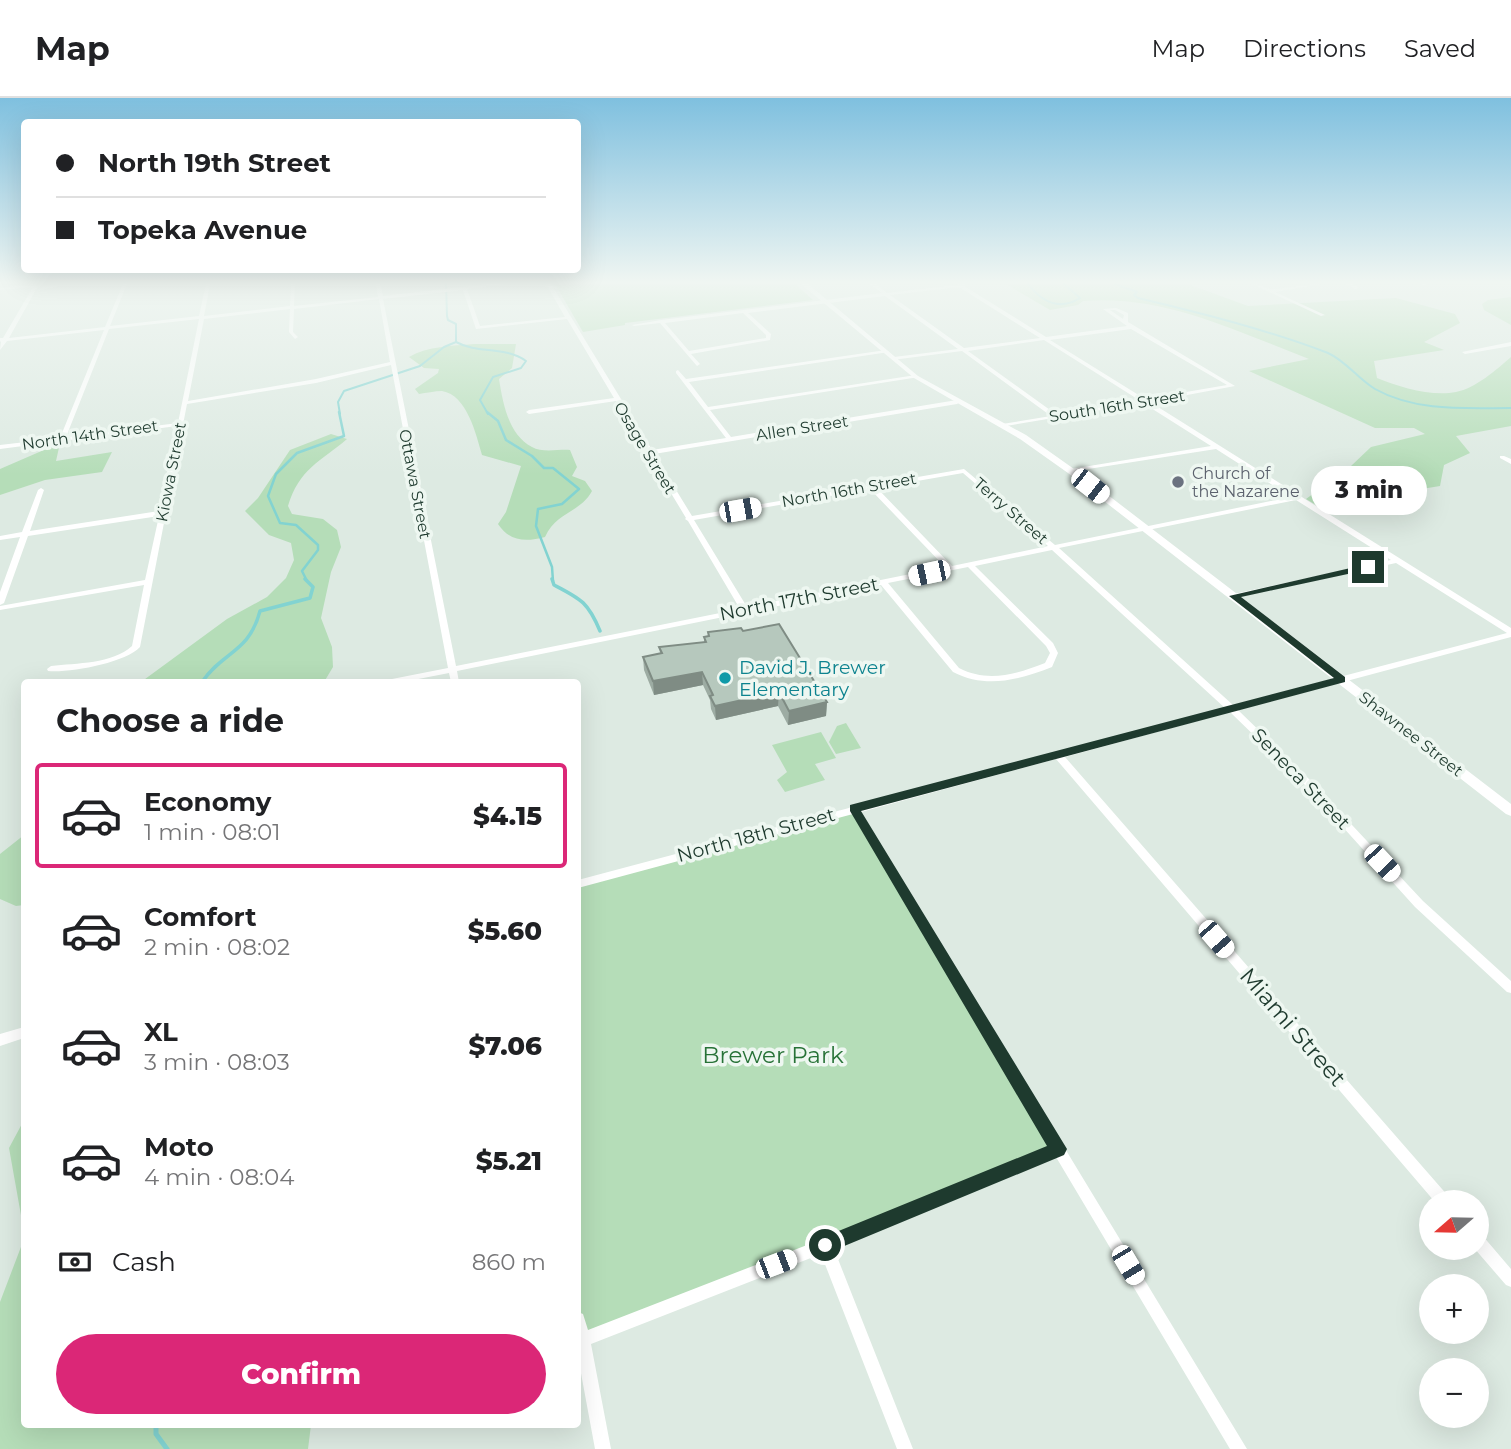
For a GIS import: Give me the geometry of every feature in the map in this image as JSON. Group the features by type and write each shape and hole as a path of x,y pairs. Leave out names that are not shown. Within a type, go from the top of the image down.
{"street":[{"path":"62,439 98,347"},
{"name":"Kiowa Street","path":"51,669 126,655 136,647 195,347"},
{"name":"Ottawa Street","path":"389,347 454,679"},
{"name":"Osage Street","path":"583,347 744,610"},
{"path":"684,347 697,363"},
{"path":"689,353 723,347"},
{"name":"Shawnee Street","path":"880,347 916,377 1038,447 1072,471 1511,811"},
{"path":"959,347 1055,416"},
{"path":"894,359 983,347"},
{"path":"1059,347 1511,633"},
{"name":"South 16th Street","path":"1002,426 1232,386 1166,347"},
{"path":"1465,352 1493,347"},
{"path":"685,381 886,352"},
{"path":"184,403 316,381 392,363"},
{"path":"678,372 730,440"},
{"path":"706,409 916,377"},
{"path":"529,412 615,400"},
{"name":"Allen Street","path":"647,453 957,402"},
{"name":"North 14th Street","path":"0,447 180,424"},
{"path":"1072,471 1216,447"},
{"path":"1511,455 1502,457 1511,461"},
{"name":"North 16th Street","path":"688,519 957,471 969,474"},
{"name":"Terry Street","path":"969,474 1053,547"},
{"path":"871,486 951,569"},
{"path":"0,603 41,490"},
{"name":"North 17th Street","path":"407,679 1295,498"},
{"path":"0,538 163,513"},
{"name":"Seneca Street","path":"1053,547 1307,782 1419,904 1511,988"},
{"path":"1234,596 1395,561"},
{"path":"884,583 956,670 983,680 1049,665 1055,653 1050,645 970,565"},
{"path":"0,608 149,582"},
{"name":"North 18th Street","path":"581,883 1511,633"},
{"name":"Miami Street","path":"1059,756 1434,1190"},
{"path":"854,808 1239,1449"},
{"path":"0,1040 21,1034"},
{"path":"582,1340 825,1245 1059,1149"},
{"path":"825,1245 905,1449"},
{"path":"1489,1254 1511,1280"},
{"path":"581,1335 603,1449"}],"green space":[{"path":"515,347 512,368 499,379 512,426 524,441 536,449 570,450 577,467 572,476 585,481 592,491 581,504 555,522 545,537 519,539 508,534 498,524 506,512 521,466 482,455 464,407 451,394 442,391 419,394 415,389 438,373 439,369 424,368 409,357 432,349"},
{"path":"1279,347 1437,347 1444,350 1374,361 1377,378 1405,388 1447,393 1478,383 1511,357 1511,426 1456,436 1470,453 1444,465 1440,486 1379,496 1326,511 1306,499 1351,466 1371,447 1425,434 1414,428 1375,428 1249,371 1309,359"},
{"path":"331,434 347,439 304,475 288,506 292,514 323,519 337,530 341,547 331,572 321,618 332,647 333,667 326,679 145,679 227,619 267,597 286,578 294,560 291,543 269,535 245,511 258,498 290,450"},
{"path":"60,443 56,461 112,452 102,472 45,480 0,495 0,469"},
{"path":"846,723 861,748 836,754 829,742 837,726"},
{"path":"821,732 836,758 815,764 825,780 785,792 777,780 787,772 772,745"},
{"name":"Brewer Park","path":"854,808 1058,1149 582,1340 581,883"},
{"path":"21,837 21,905 0,899 0,854"},
{"path":"21,1126 21,1215 9,1148"},
{"path":"21,1247 21,1428 311,1428 308,1449 0,1449 0,1302"}],"building":[{"name":"David J. Brewer Elementary","path":"779,624 827,702 789,711 779,692 715,706 702,672 653,681 643,657 662,653 659,647 706,642 704,637 709,636 708,632 741,628 743,631"}],"waterway":[{"path":"340,414 338,402 344,391 420,366 444,347"},
{"path":"469,347 509,353 526,361 521,368 493,377 480,400 488,414"},
{"path":"1311,347 1341,361 1375,389 1407,402 1459,408 1511,408"},
{"path":"307,581 302,571 318,550 318,545 296,525 280,523 268,496 276,474 297,453 344,436 339,412"},
{"path":"487,412 498,421 506,440 532,456 544,468 553,468 579,489 562,504 538,509 536,526 552,567 553,581"},
{"path":"552,579 554,585 587,607 600,631"},
{"path":"204,679 242,644 255,625 260,611 310,598 313,587 307,581"},
{"path":"156,1428 156,1434 167,1449"}],"place":[{"name":"Church of the Nazarene","path":"1178,482"},
{"name":"David J. Brewer Elementary","path":"725,678"}],"route":[{"path":"825,1245 1059,1149 854,808 1342,680 1234,596 1368,567"}]}
